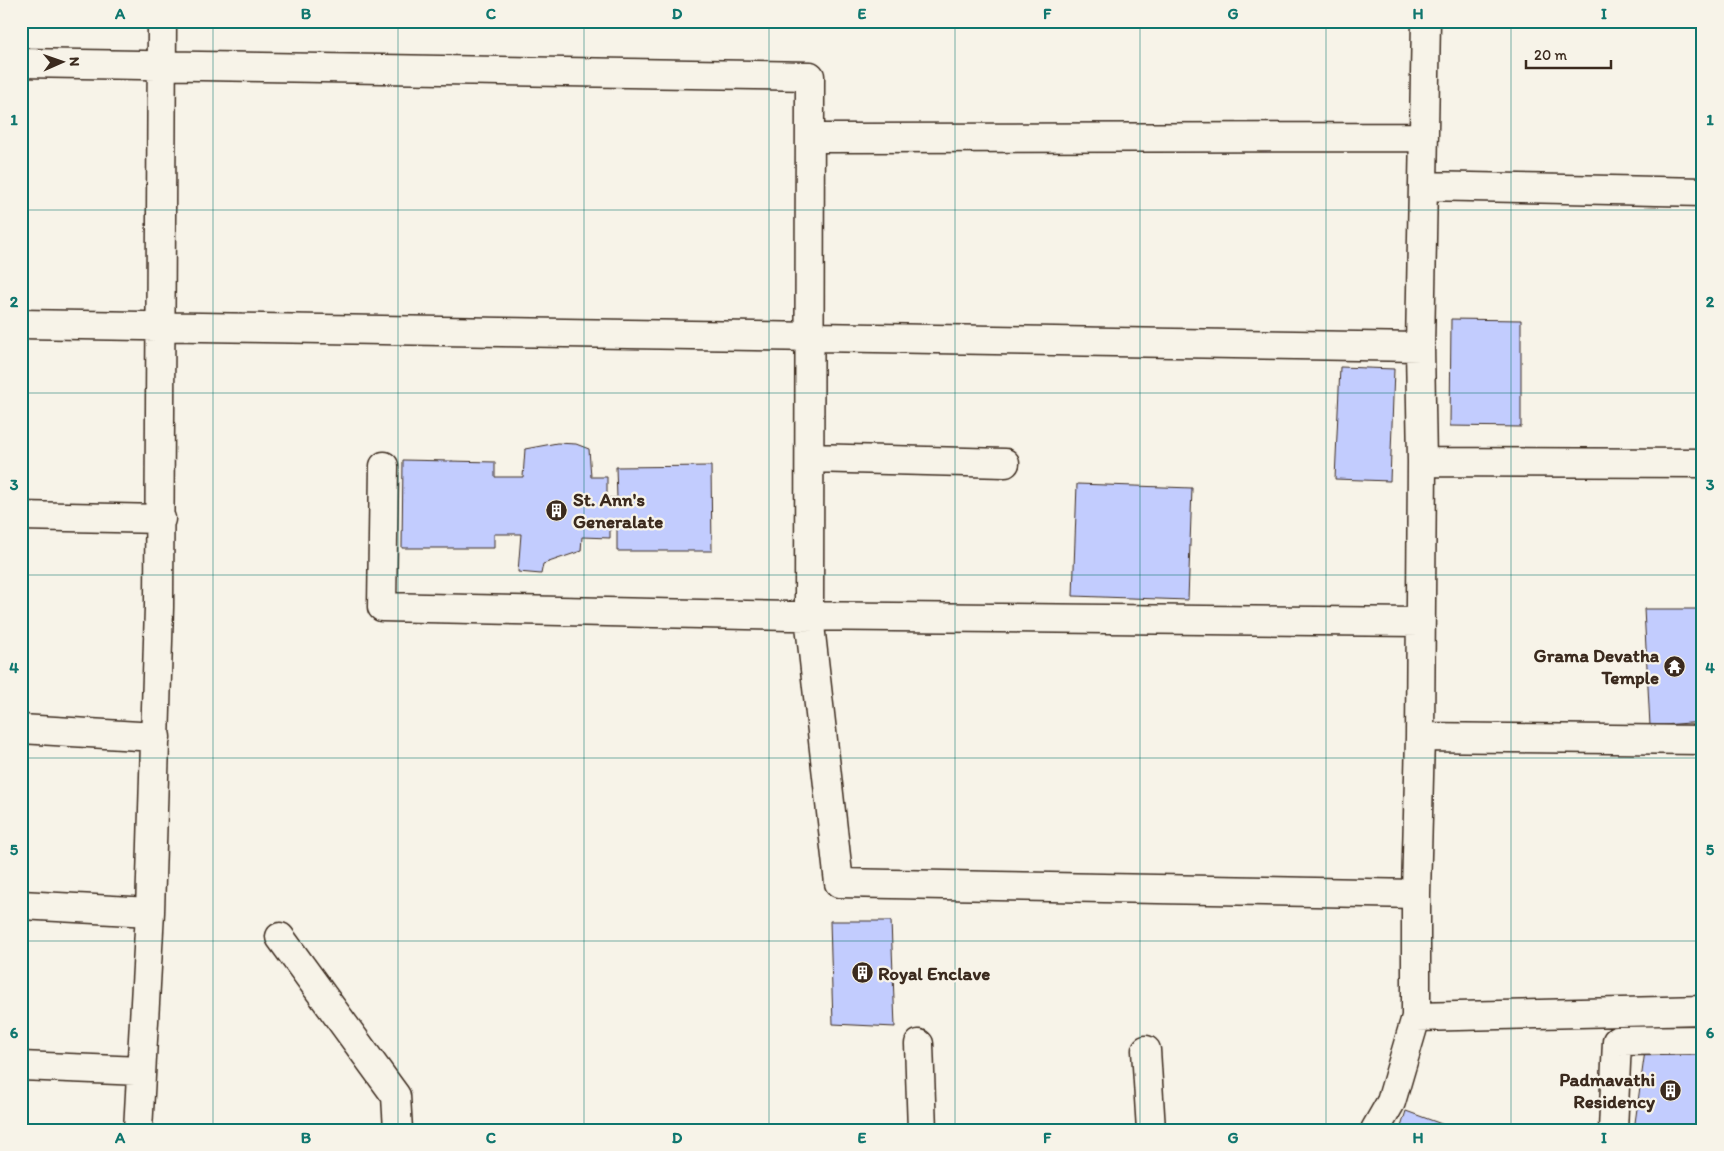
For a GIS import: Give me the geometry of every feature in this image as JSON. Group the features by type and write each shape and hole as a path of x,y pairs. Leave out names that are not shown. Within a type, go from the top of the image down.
{"street":[{"path":"138,1130 150,912 161,519 162,21"},
{"path":"1375,1130 1390,1102 1416,1017 1422,462 1420,347 1426,21"},
{"path":"21,62 810,76 809,616 839,883 1416,894"},
{"path":"810,138 1424,137"},
{"path":"1423,186 1703,192"},
{"path":"21,324 1420,347"},
{"path":"810,458 1005,463"},
{"path":"1422,462 1703,463"},
{"path":"384,466 382,607 809,616 1420,622"},
{"path":"21,516 161,519"},
{"path":"21,729 156,737"},
{"path":"1420,737 1703,740"},
{"path":"21,905 150,912"},
{"path":"280,937 396,1096 398,1130"},
{"path":"1416,1017 1703,1010"},
{"path":"1613,1130 1617,1042 1703,1040"},
{"path":"919,1044 922,1130"},
{"path":"1146,1050 1151,1130"},
{"path":"21,1066 141,1071"}],"building":[{"path":"1451,319 1521,320 1521,427 1450,426"},
{"path":"1340,367 1394,369 1390,481 1335,479"},
{"name":"St. Ann's Generalate","path":"557,443 576,444 589,449 591,477 607,477 607,498 617,498 616,467 711,466 712,551 617,551 617,522 610,522 610,538 582,537 581,551 543,564 541,574 518,572 521,534 494,534 494,548 402,548 403,460 495,462 495,477 523,477 525,449"},
{"path":"1077,484 1192,488 1188,600 1073,596"},
{"name":"Grama Devatha Temple","path":"1644,609 1703,609 1703,722 1650,726"},
{"name":"Royal Enclave","path":"830,921 891,921 895,1027 833,1024"},
{"name":"Padmavathi Residency","path":"1645,1051 1703,1051 1703,1130 1634,1130"},
{"path":"1406,1111 1458,1130 1400,1130"}],"place":[{"name":"St. Ann's Generalate","path":"557,510"},
{"name":"Grama Devatha Temple","path":"1675,666"},
{"name":"Royal Enclave","path":"862,973"},
{"name":"Padmavathi Residency","path":"1671,1090"}]}
